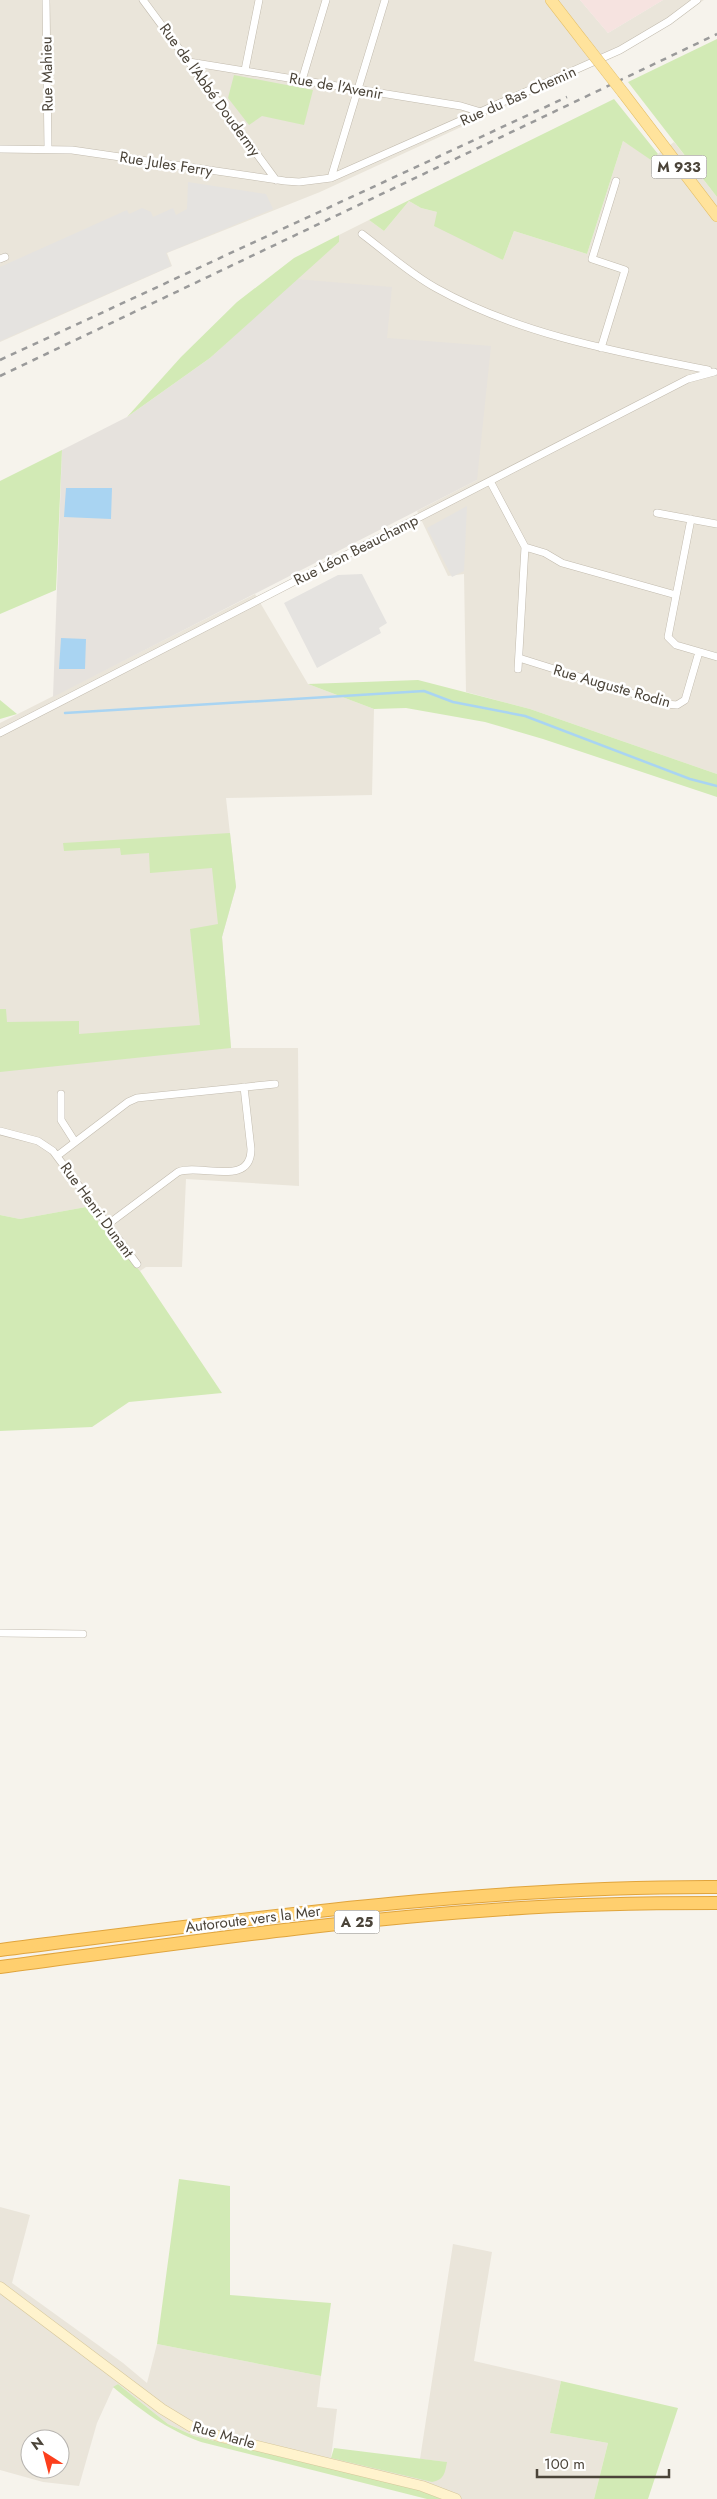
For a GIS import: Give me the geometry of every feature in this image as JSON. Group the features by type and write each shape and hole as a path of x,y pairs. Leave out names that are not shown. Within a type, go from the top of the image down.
{"highway":[{"name":"Autoroute vers la Mer","path":"0,1950 413,1901 554,1890 717,1887"},
{"name":"A 25","path":"0,1967 439,1914 577,1905 717,1903"}],"main road":[{"name":"M 933","path":"551,0 717,216"},
{"name":"Rue Marle","path":"0,2287 170,2414 190,2426 221,2437 422,2486 456,2499"}],"street":[{"name":"Rue Mahieu","path":"46,0 48,148"},
{"name":"Rue de l'Abbé Doudermy","path":"143,0 276,180"},
{"path":"245,70 259,0"},
{"path":"302,80 326,0"},
{"path":"331,178 385,0"},
{"name":"Rue du Bas Chemin","path":"331,178 620,50 669,21 697,0"},
{"name":"Rue de l'Avenir","path":"189,62 462,106 481,112"},
{"name":"Rue Jules Ferry","path":"0,149 48,148 72,150 276,180 299,182 331,178"},
{"path":"600,348 626,270 592,259 616,180"},
{"path":"362,234 418,276 445,293 538,330 600,348 716,372"},
{"name":"Rue Léon Beauchamp","path":"0,733 688,379 716,372"},
{"path":"490,482 525,547 518,669"},
{"path":"657,513 717,524"},
{"path":"691,519 668,634 670,641 676,645 717,657"},
{"path":"525,547 545,553 562,563 676,595"},
{"name":"Rue Auguste Rodin","path":"519,658 666,704 677,705 686,700 699,652"},
{"path":"57,1156 137,1098 275,1084"},
{"path":"107,1225 178,1172 191,1169 234,1172 246,1166 250,1159 251,1149 244,1086"},
{"path":"61,1094 61,1120 75,1142"},
{"name":"Rue Henri Dunant","path":"0,1130 38,1141 48,1147 57,1156 137,1264"},
{"path":"0,1633 83,1634"}],"shaded area":[{"path":"0,0 580,0 608,33 663,0 704,0 622,53 320,192 167,253 172,266 0,342"},
{"path":"580,0 663,0 608,33"},
{"path":"623,141 651,159 674,142 717,197 717,774 530,709 466,692 464,574 448,576 417,511 477,480 387,338 296,279 339,242 339,235 369,220 384,231 409,201 421,208 437,212 503,260 514,231 587,254"},
{"path":"188,182 266,194 273,209 166,253 171,266 0,341 0,267 127,210 129,214 142,208 151,212 153,217 173,208 176,215 187,209"},
{"path":"296,279 392,287 387,338 491,346 477,480 53,697 62,450 127,417 210,358"},
{"path":"467,506 464,571 452,577 427,528"},
{"path":"362,574 387,623 379,628 381,633 317,668 284,603 338,575"},
{"path":"255,594 308,684 374,709 372,795 226,798 236,887 222,937 231,1048 298,1048 299,1186 186,1179 182,1267 146,1267 140,1271 86,1207 20,1219 0,1215 0,723"},
{"path":"0,2207 30,2215 12,2283 123,2363 147,2383 157,2344 321,2376 317,2407 337,2409 331,2458 447,2462 420,2459 453,2244 492,2252 474,2361 561,2381 550,2433 608,2443 594,2499 441,2499 424,2491 194,2436 168,2424 118,2384 113,2388 97,2423 79,2486 32,2479 70,2479 70,2429 20,2429 20,2476 0,2470"}],"green space":[{"path":"717,39 717,197 628,82"},
{"path":"234,75 313,90 304,125 262,116 249,125 228,98"},
{"path":"614,99 658,154 651,160 623,141 587,254 514,231 503,260 434,226 437,212 421,208 409,201 384,231 369,220"},
{"path":"339,235 339,242 210,358 127,417 181,357 237,302 294,258"},
{"path":"62,450 56,590 0,614 0,481"},
{"path":"418,680 530,709 717,774 717,797 543,739 485,722 406,708 374,709 308,684"},
{"path":"0,700 17,714 0,719"},
{"path":"230,833 236,887 222,937 231,1048 0,1072 0,1009 6,1009 7,1022 79,1021 79,1034 200,1025 190,929 218,924 212,868 150,873 149,853 121,855 120,848 64,851 63,843"},
{"path":"86,1207 140,1271 222,1393 129,1402 92,1427 0,1431 0,1215 20,1219"},
{"path":"179,2179 230,2186 230,2295 331,2303 321,2376 157,2344"},
{"path":"561,2381 678,2408 648,2499 594,2499 608,2443 550,2433"},
{"path":"118,2384 168,2424 194,2436 424,2491 441,2499 427,2499 201,2442 165,2425 144,2412 113,2387"},
{"path":"334,2448 447,2462 446,2469 439,2480 432,2482 331,2458"}],"water":[{"path":"66,488 112,488 111,519 64,517"},
{"path":"61,638 86,639 85,669 59,669"}],"waterway":[{"path":"65,713 424,691 453,702 525,716 690,779 717,786"}],"railway":[{"path":"0,376 717,34"},
{"path":"0,360 567,97"}]}
